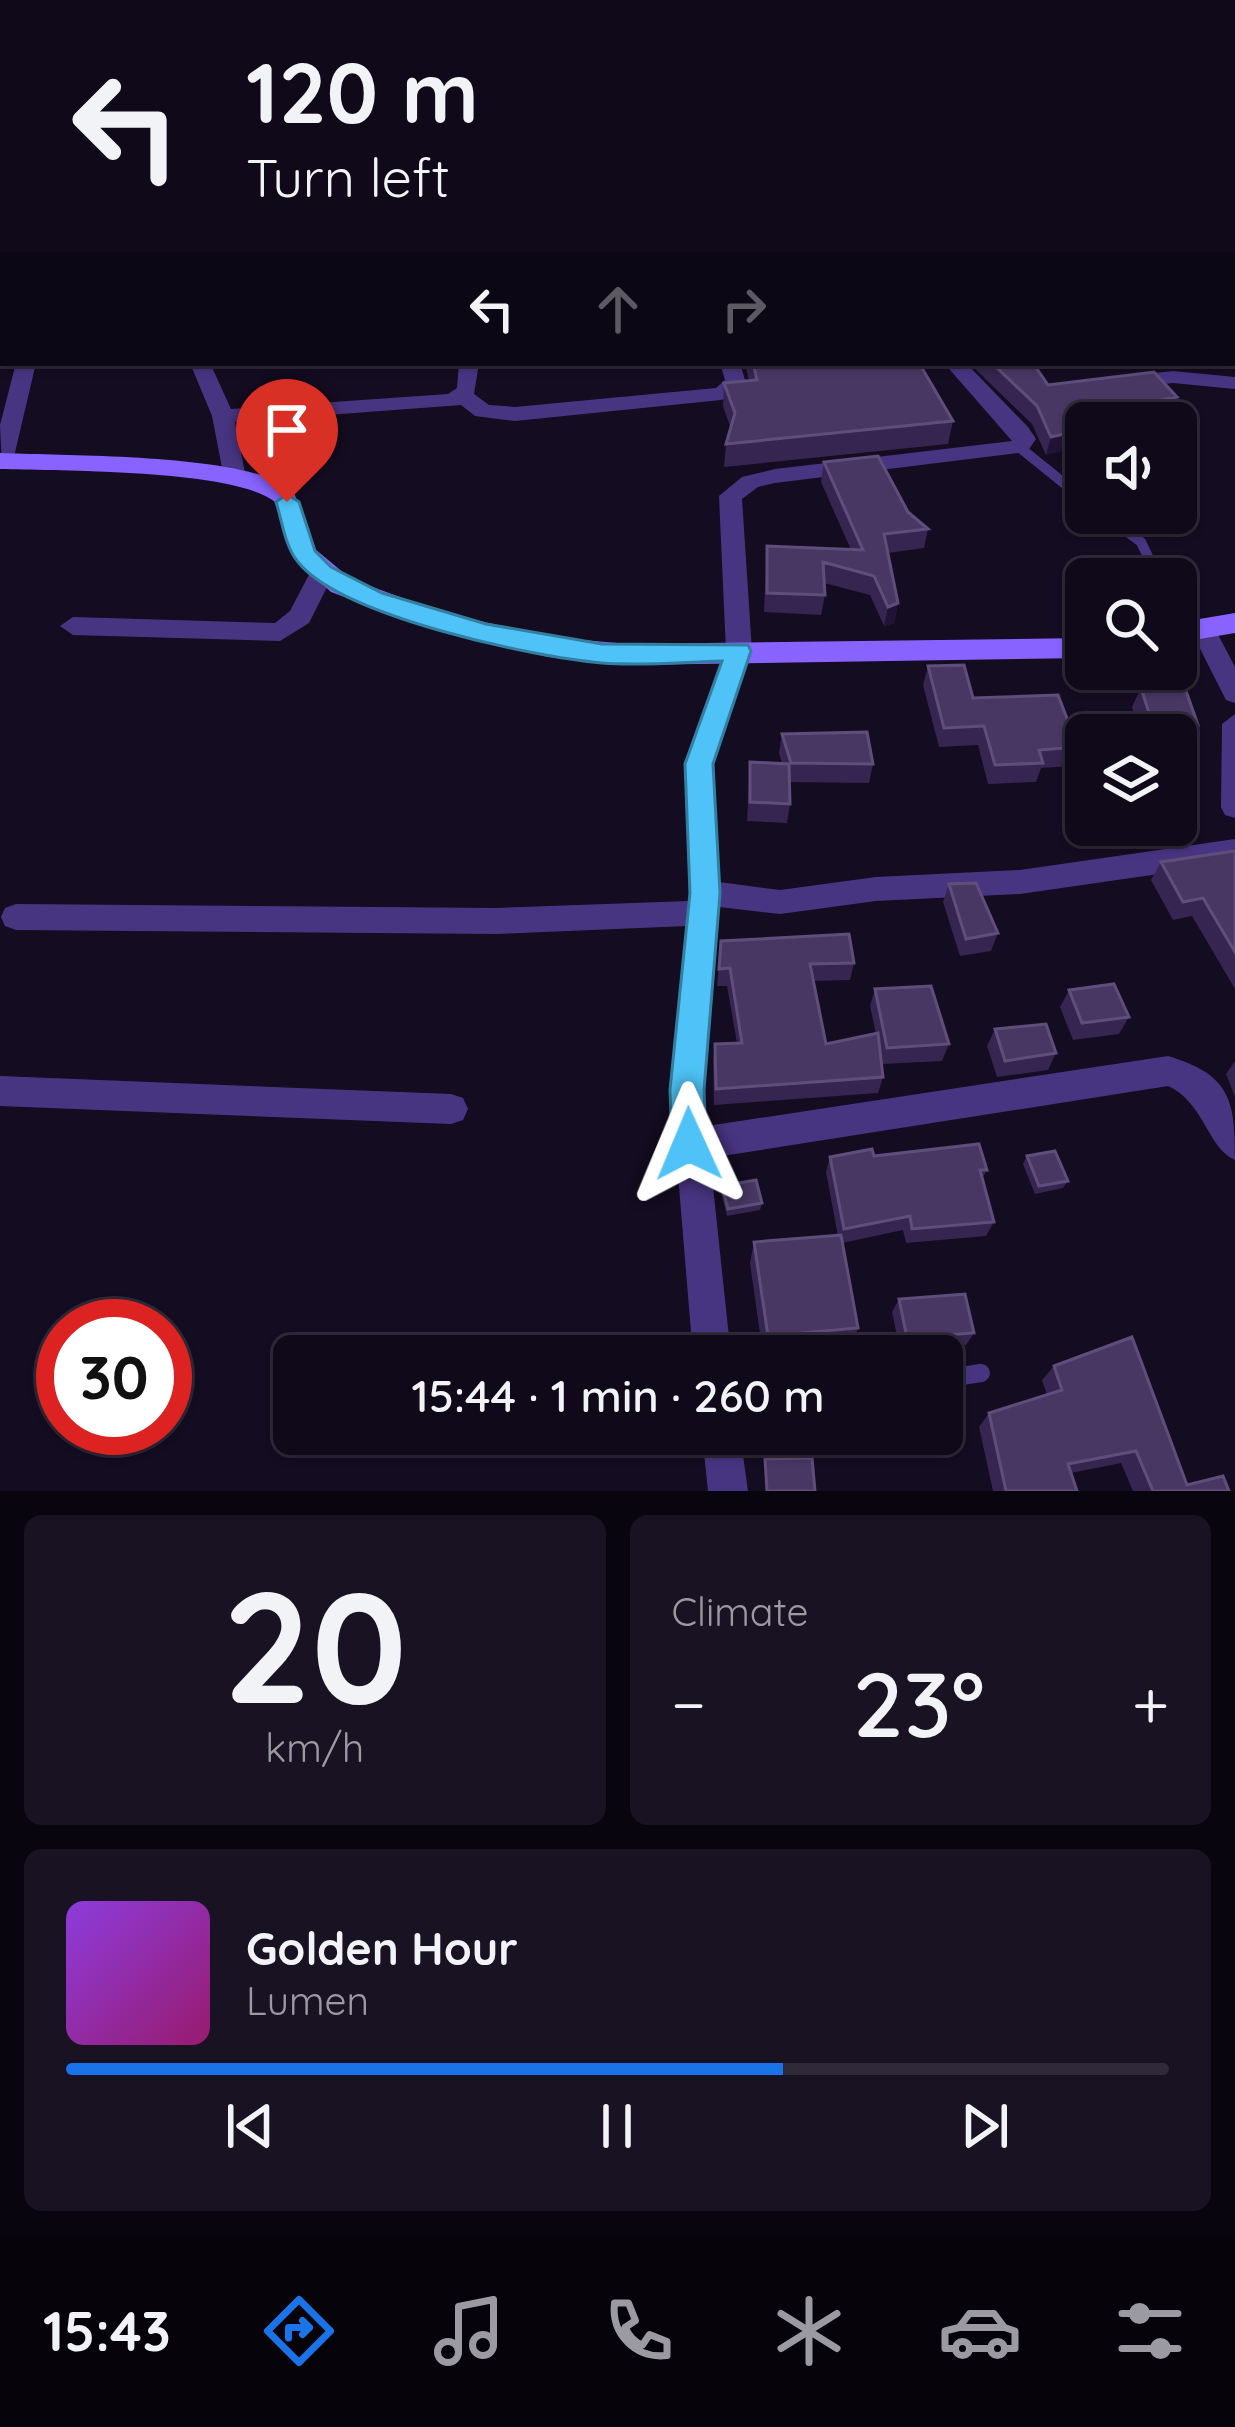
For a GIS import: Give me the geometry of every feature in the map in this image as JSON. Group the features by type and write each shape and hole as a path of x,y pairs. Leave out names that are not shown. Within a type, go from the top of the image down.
{"street":[{"path":"25,366 1,461 235,478 279,490 294,518 304,555 322,573 373,599 486,633 602,654 739,651 945,656 1065,649"},
{"path":"201,366 223,416 235,478"},
{"path":"223,416 443,402 463,396 469,366"},
{"path":"463,396 484,412 515,414 721,394 735,380 731,366"},
{"path":"710,1335 687,1090 704,903 699,764 739,651 730,496 737,488 775,476 1019,447 1025,439 1020,432 957,366"},
{"path":"1112,384 1174,377 1235,383"},
{"path":"73,626 280,632 292,628 300,617 322,573"},
{"path":"1197,630 1235,623"},
{"path":"1197,642 1235,693"},
{"path":"1235,724 1235,806"},
{"path":"16,917 496,921 704,903 780,902 877,889 1020,882 1235,851"},
{"path":"689,1144 1168,1071 1198,1084 1235,1144"},
{"path":"0,1090 451,1108"},
{"path":"724,1455 728,1491"}],"lane":[{"path":"1019,447 1065,484"},
{"path":"1130,534 1141,542 1149,558"},
{"path":"963,1376 981,1373"}],"building":[{"path":"754,366 921,366 953,421 726,444 735,413 724,383 757,380"},
{"path":"995,366 1035,366 1048,385 1154,372 1177,397 1150,402 1065,402 1065,434 1051,437 1037,406"},
{"path":"878,456 908,512 928,529 884,534 898,603 888,607 874,576 823,562 825,595 767,593 767,546 863,550 824,462"},
{"path":"964,665 973,698 1058,695 1065,714 1065,748 1039,750 1043,763 995,765 984,726 944,728 928,666"},
{"path":"1142,690 1186,690 1194,714 1149,714"},
{"path":"867,732 873,764 791,763 782,734"},
{"path":"750,762 789,764 790,804 750,802"},
{"path":"1234,851 1235,952 1203,898 1183,902 1161,862"},
{"path":"976,883 998,933 966,939 949,884"},
{"path":"849,934 854,963 810,964 826,1044 878,1033 883,1077 716,1089 715,1044 742,1043 730,968 719,969 721,941"},
{"path":"1114,984 1129,1017 1082,1023 1069,990"},
{"path":"931,986 949,1044 887,1048 875,989"},
{"path":"1046,1024 1056,1053 1005,1061 995,1029"},
{"path":"979,1144 987,1170 980,1170 994,1222 912,1229 910,1216 844,1229 830,1157 872,1149 874,1156"},
{"path":"1055,1151 1068,1181 1039,1186 1027,1156"},
{"path":"756,1180 762,1203 728,1209 722,1186"},
{"path":"841,1235 858,1328 768,1335 754,1242"},
{"path":"965,1294 974,1333 906,1335 899,1299"},
{"path":"1132,1337 1187,1485 1223,1476 1229,1491 1153,1491 1136,1451 1068,1464 1077,1491 1006,1491 989,1413 1062,1390 1054,1366"},
{"path":"812,1458 815,1491 767,1491 765,1459"}],"route":[{"path":"287,502 304,555 322,573 373,599 486,633 602,654 739,651 699,764 705,893 687,1090 689,1144"}]}
